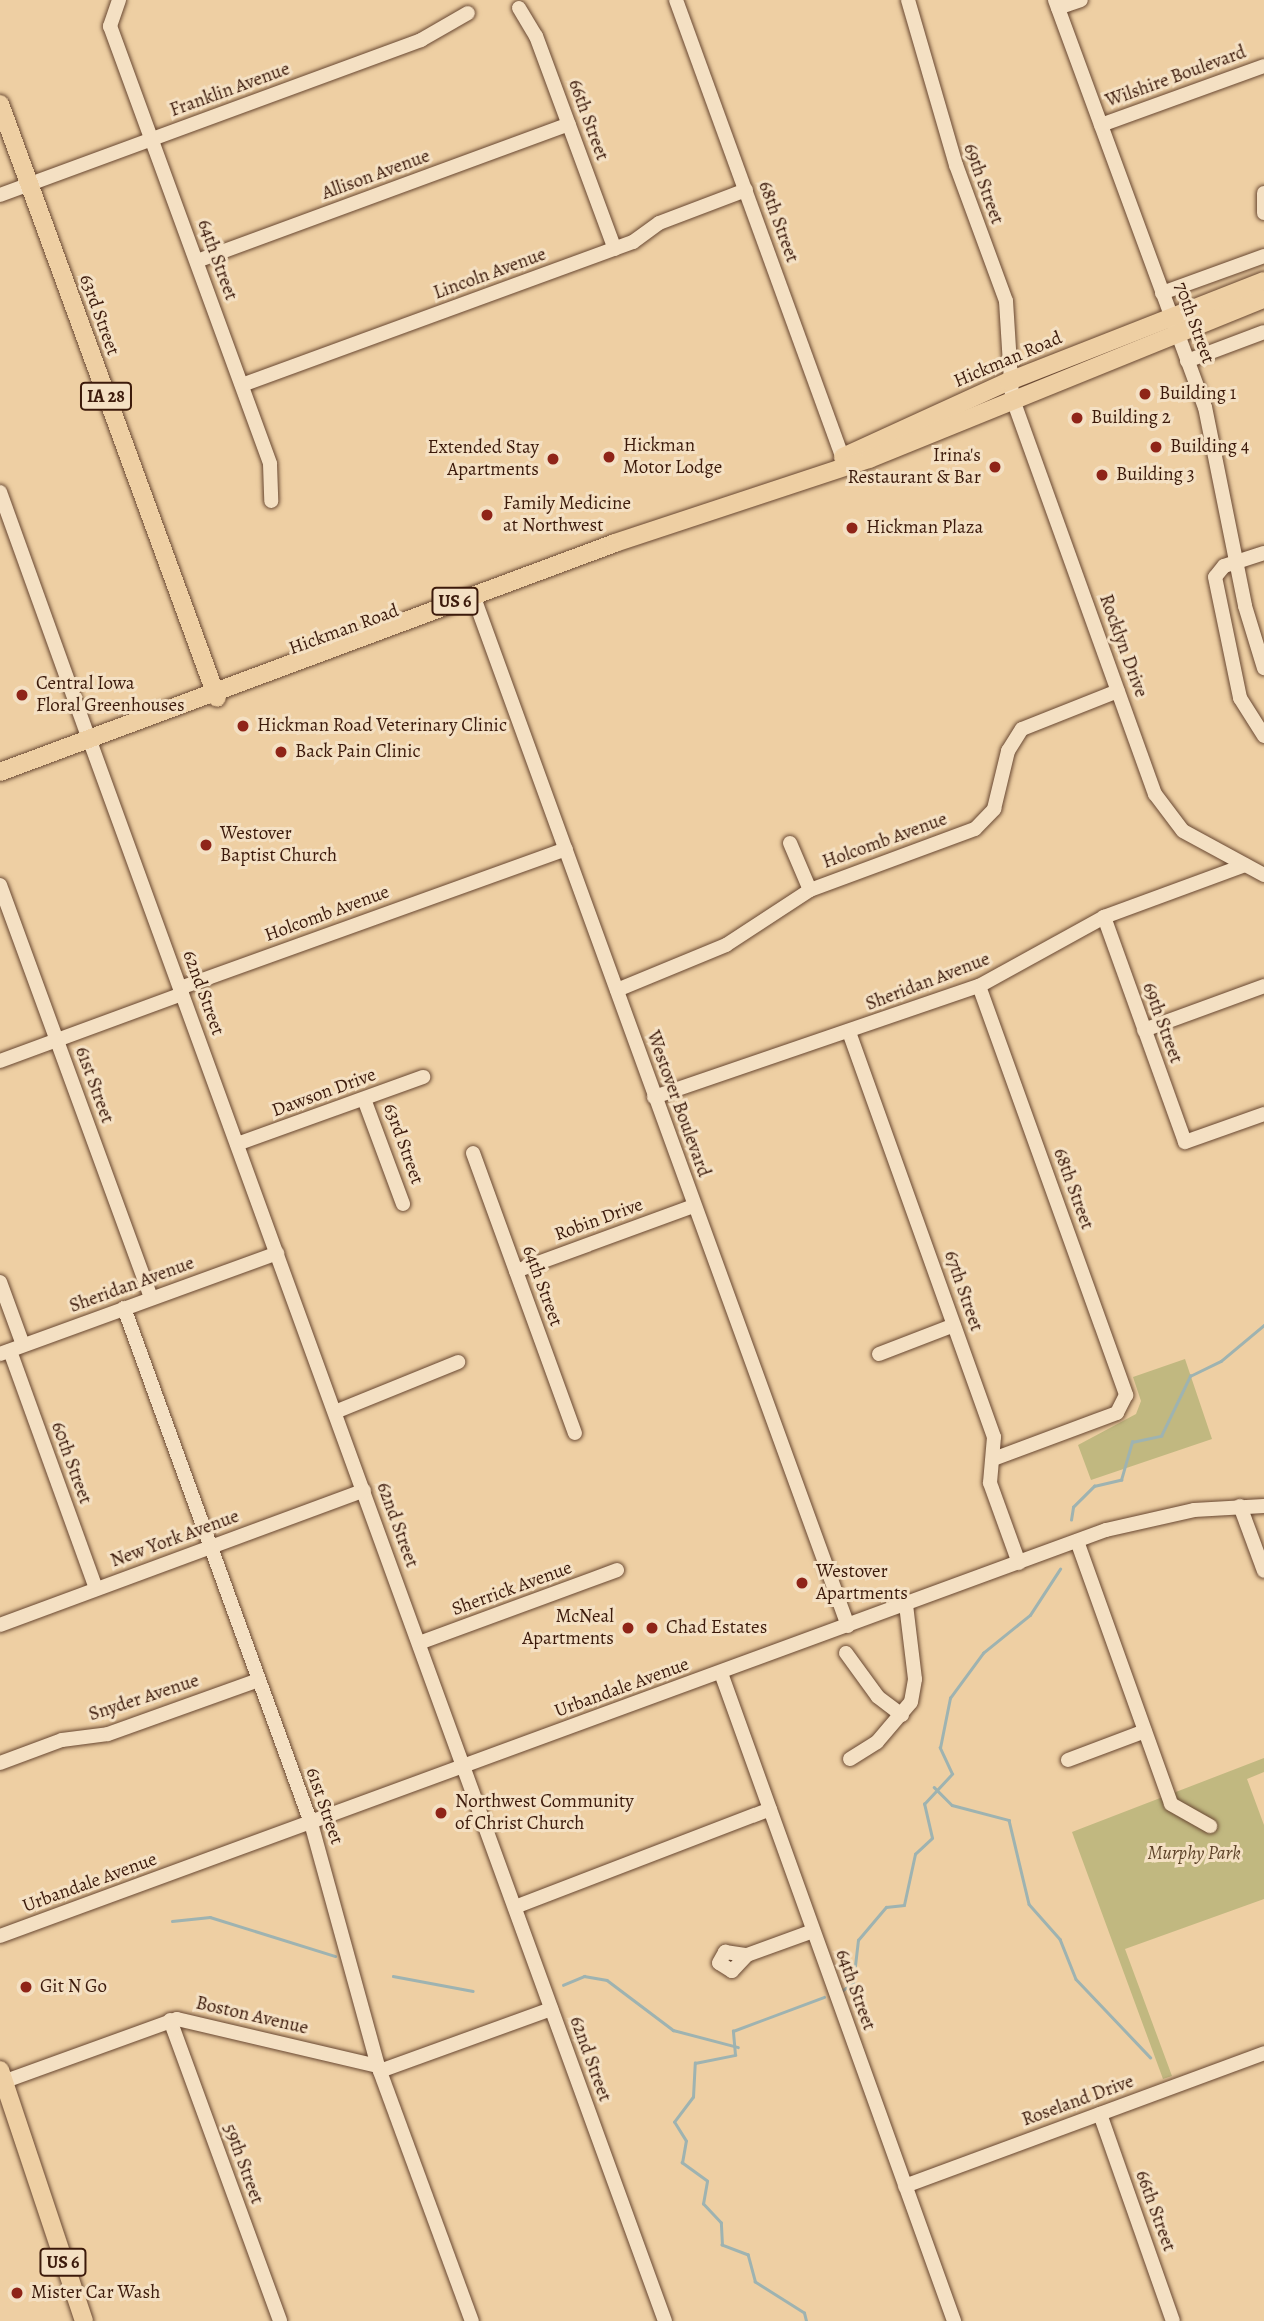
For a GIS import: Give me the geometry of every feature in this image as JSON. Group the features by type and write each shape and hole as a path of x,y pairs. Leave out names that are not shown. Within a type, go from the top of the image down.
{"main road":[{"name":"63rd Street","path":"0,104 215,693"},
{"name":"Hickman Road","path":"0,773 774,491 1010,389 1174,324 1264,281"},
{"name":"Hickman Road","path":"1174,324 1264,299"},
{"name":"US 6","path":"1,2078 41,2203 84,2321"},
{"name":"US 6","path":"0,2104 41,2203"}],"street":[{"name":"64th Street","path":"119,0 110,20 113,35 270,464 271,501"},
{"name":"68th Street","path":"676,0 844,462"},
{"name":"69th Street","path":"908,0 956,165 1006,301 1010,389"},
{"path":"1056,4 1081,0"},
{"name":"70th Street","path":"1056,4 1212,435 1237,562 1264,668"},
{"name":"66th Street","path":"519,8 569,124 615,248"},
{"name":"Franklin Avenue","path":"0,195 421,40 468,13"},
{"name":"Wilshire Boulevard","path":"1101,125 1264,66"},
{"name":"Allison Avenue","path":"197,261 569,124"},
{"name":"Lincoln Avenue","path":"242,385 615,248 659,223 746,190"},
{"path":"1162,293 1262,257"},
{"path":"1187,361 1264,332"},
{"name":"Rocklyn Drive","path":"1010,389 1118,691 1168,816 1192,837 1264,874"},
{"name":"62nd Street","path":"0,492 6,529 89,739 665,2321"},
{"path":"1264,553 1216,570 1215,577 1240,698 1264,736"},
{"name":"Westover Boulevard","path":"475,599 848,1626"},
{"name":"Holcomb Avenue","path":"617,990 726,946 810,890 975,829 994,809 1009,751 1022,729 1118,691"},
{"path":"790,843 810,890"},
{"name":"Holcomb Avenue","path":"0,1062 181,991 566,849"},
{"name":"Sheridan Avenue","path":"654,1097 979,986 1104,917 1245,865"},
{"name":"61st Street","path":"0,885 151,1298"},
{"name":"69th Street","path":"1104,917 1185,1142 1264,1114"},
{"name":"68th Street","path":"979,986 1125,1389 1124,1406 996,1458"},
{"path":"1144,1030 1264,986"},
{"name":"67th Street","path":"849,1032 954,1325 996,1458 990,1483 1019,1563"},
{"name":"Dawson Drive","path":"237,1144 423,1077"},
{"name":"63rd Street","path":"364,1099 403,1204"},
{"name":"64th Street","path":"473,1153 575,1433"},
{"name":"Robin Drive","path":"516,1271 694,1206"},
{"name":"Sheridan Avenue","path":"11,1350 277,1253"},
{"name":"60th Street","path":"0,1282 11,1350 96,1589"},
{"name":"61st Street","path":"124,1308 311,1823 379,2069 472,2321"},
{"path":"879,1354 954,1325"},
{"path":"335,1412 458,1362"},
{"name":"New York Avenue","path":"0,1625 364,1490"},
{"path":"1240,1506 1264,1572"},
{"name":"Urbandale Avenue","path":"0,1936 1077,1541 1143,1520 1240,1506 1264,1506"},
{"path":"1077,1541 1171,1804 1210,1826"},
{"name":"Sherrick Avenue","path":"419,1643 617,1570"},
{"path":"850,1759 902,1715 915,1679 906,1605"},
{"path":"846,1653 878,1697 902,1715"},
{"name":"64th Street","path":"720,1673 954,2321"},
{"name":"Snyder Avenue","path":"0,1763 62,1740 108,1734 259,1679"},
{"path":"1068,1760 1145,1731"},
{"path":"515,1907 770,1809"},
{"path":"747,1955 813,1931"},
{"path":"379,2069 551,2009"},
{"name":"Boston Avenue","path":"1,2078 170,2020 379,2069"},
{"name":"59th Street","path":"170,2020 280,2321"},
{"name":"Roseland Drive","path":"905,2186 1264,2053"},
{"name":"66th Street","path":"1100,2114 1173,2321"}],"green space":[{"path":"1185,1359 1212,1439 1091,1480 1078,1445 1136,1414 1141,1401 1133,1377"},
{"name":"Murphy Park","path":"1264,1758 1264,1772 1247,1779 1264,1825 1264,1899 1125,1949 1172,2076 1163,2079 1072,1832"}],"waterway":[{"path":"1071,1520 1073,1507 1094,1486 1121,1480 1132,1442 1161,1436 1190,1376 1221,1361 1264,1325"},
{"path":"843,1990 853,1983 858,1940 886,1907 904,1905 915,1854 932,1838 924,1804 952,1774 940,1748 950,1698 983,1653 1030,1615 1060,1569"},
{"path":"934,1787 952,1805 1009,1820 1029,1904 1060,1939 1076,1979 1150,2057"},
{"path":"172,1921 210,1917 335,1956"},
{"path":"393,1976 473,1991"},
{"path":"563,1985 584,1976 607,1980 673,2030 738,2047"},
{"path":"806,2321 804,2313 755,2282 748,2255 722,2245 721,2223 703,2204 707,2181 682,2163 686,2141 674,2122 693,2097 695,2063 735,2055 733,2031 824,1997"}],"place":[{"name":"Building 1","path":"1145,394"},
{"name":"Building 2","path":"1077,418"},
{"name":"Building 4","path":"1156,447"},
{"name":"Hickman Motor Lodge","path":"609,457"},
{"name":"Extended Stay Apartments","path":"553,459"},
{"name":"Irina's Restaurant & Bar","path":"995,467"},
{"name":"Building 3","path":"1102,475"},
{"name":"Family Medicine at Northwest","path":"487,515"},
{"name":"Hickman Plaza","path":"852,528"},
{"name":"Central Iowa Floral Greenhouses","path":"22,695"},
{"name":"Hickman Road Veterinary Clinic","path":"243,726"},
{"name":"Back Pain Clinic","path":"281,752"},
{"name":"Westover Baptist Church","path":"206,845"},
{"name":"Westover Apartments","path":"802,1583"},
{"name":"McNeal Apartments","path":"628,1628"},
{"name":"Chad Estates","path":"652,1628"},
{"name":"Northwest Community of Christ Church","path":"441,1813"},
{"name":"Git N Go","path":"26,1987"},
{"name":"Mister Car Wash","path":"17,2293"}]}
